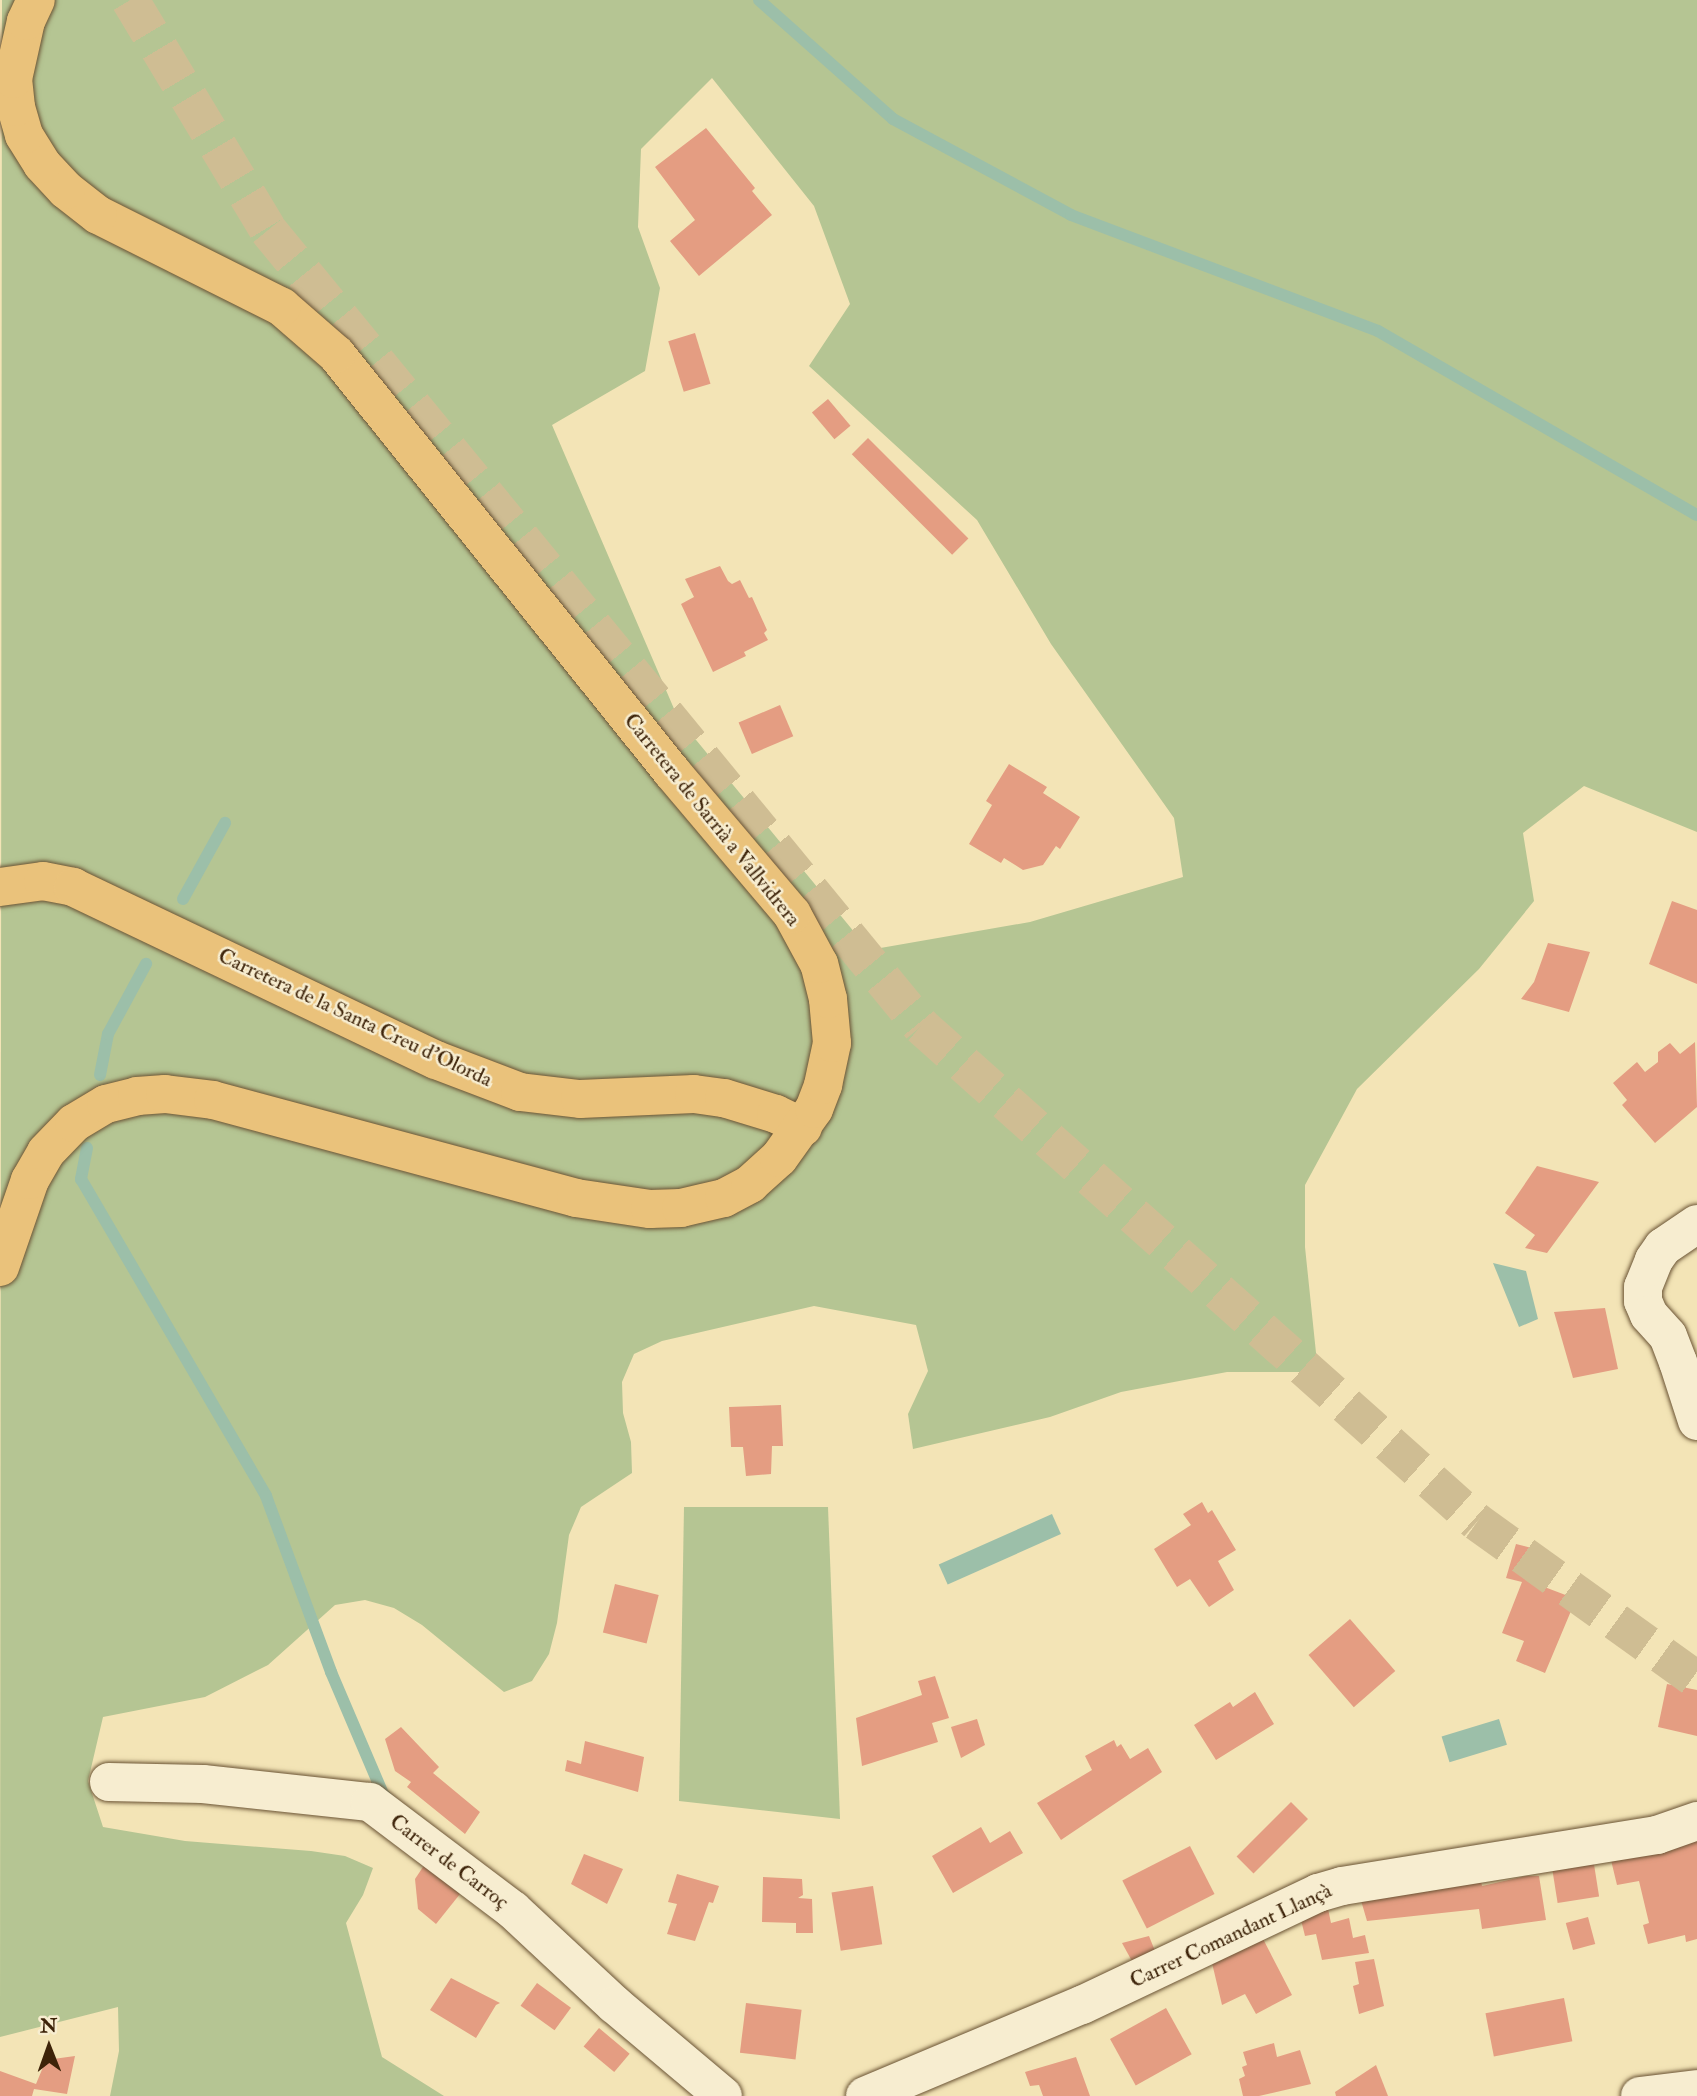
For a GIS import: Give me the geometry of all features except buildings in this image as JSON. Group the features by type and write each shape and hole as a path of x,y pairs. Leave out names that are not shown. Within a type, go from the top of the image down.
{"main road":[{"name":"Carretera de Sarrià a Vallvidrera","path":"0,1267 30,1180 47,1152 74,1124 106,1104 137,1096 165,1094 213,1100 576,1198 650,1209 703,1205 724,1198 766,1170 803,1127 824,1085 832,1043 828,999 819,964 792,914 672,772 336,354 282,307 98,215 66,190 42,164 24,135 16,107 13,79 26,21 36,0"},
{"name":"Carretera de la Santa Creu d'Olorda","path":"0,887 43,881 73,887 436,1060 520,1092 580,1099 694,1094 724,1098 776,1114 803,1127"}],"street":[{"path":"1697,1224 1663,1247 1654,1260 1643,1287 1643,1301 1649,1315 1668,1336 1697,1421"},
{"name":"Carrer de Carroç","path":"109,1782 203,1784 370,1802 521,1916 615,2005 723,2096"},
{"name":"Carrer Comandant Llançà","path":"866,2096 1082,2005 1318,1893 1342,1886 1657,1835 1697,1821"},
{"path":"1640,2096 1697,2088"}],"shaded area":[{"path":"2,0 1697,0 1697,832 1584,786 1523,833 1534,901 1479,969 1357,1089 1305,1185 1305,1247 1318,1372 1227,1372 1121,1392 1050,1417 913,1449 908,1414 928,1371 916,1325 814,1306 662,1341 634,1354 622,1382 623,1413 631,1442 632,1473 581,1507 569,1535 557,1623 549,1654 532,1681 504,1692 422,1625 394,1608 365,1600 335,1605 268,1665 205,1697 103,1717 88,1781 103,1827 185,1841 345,1856 373,1868 363,1895 346,1923 382,2057 444,2096 110,2096 119,2051 118,2007 0,2037","holes":["712,78 814,206 850,304 809,366 977,520 1051,644 1174,818 1183,877 1030,922 869,950 678,718 552,425 645,371 660,288 638,227 641,149"]},
{"path":"1493,1263 1526,1271 1538,1319 1519,1327"},
{"path":"684,1507 828,1507 840,1819 679,1801"},
{"path":"1052,1514 1061,1534 948,1585 939,1564"},
{"path":"1499,1719 1507,1745 1450,1762 1442,1737"}],"waterway":[{"path":"759,0 893,119 1071,215 1378,331 1697,515"},
{"path":"183,899 225,823"},
{"path":"100,1075 108,1034 146,964"},
{"path":"87,1148 81,1179 266,1496 331,1672 387,1798"}],"tunnel":[{"path":"130,0 268,230 921,1026 1477,1522 1697,1680"}]}
